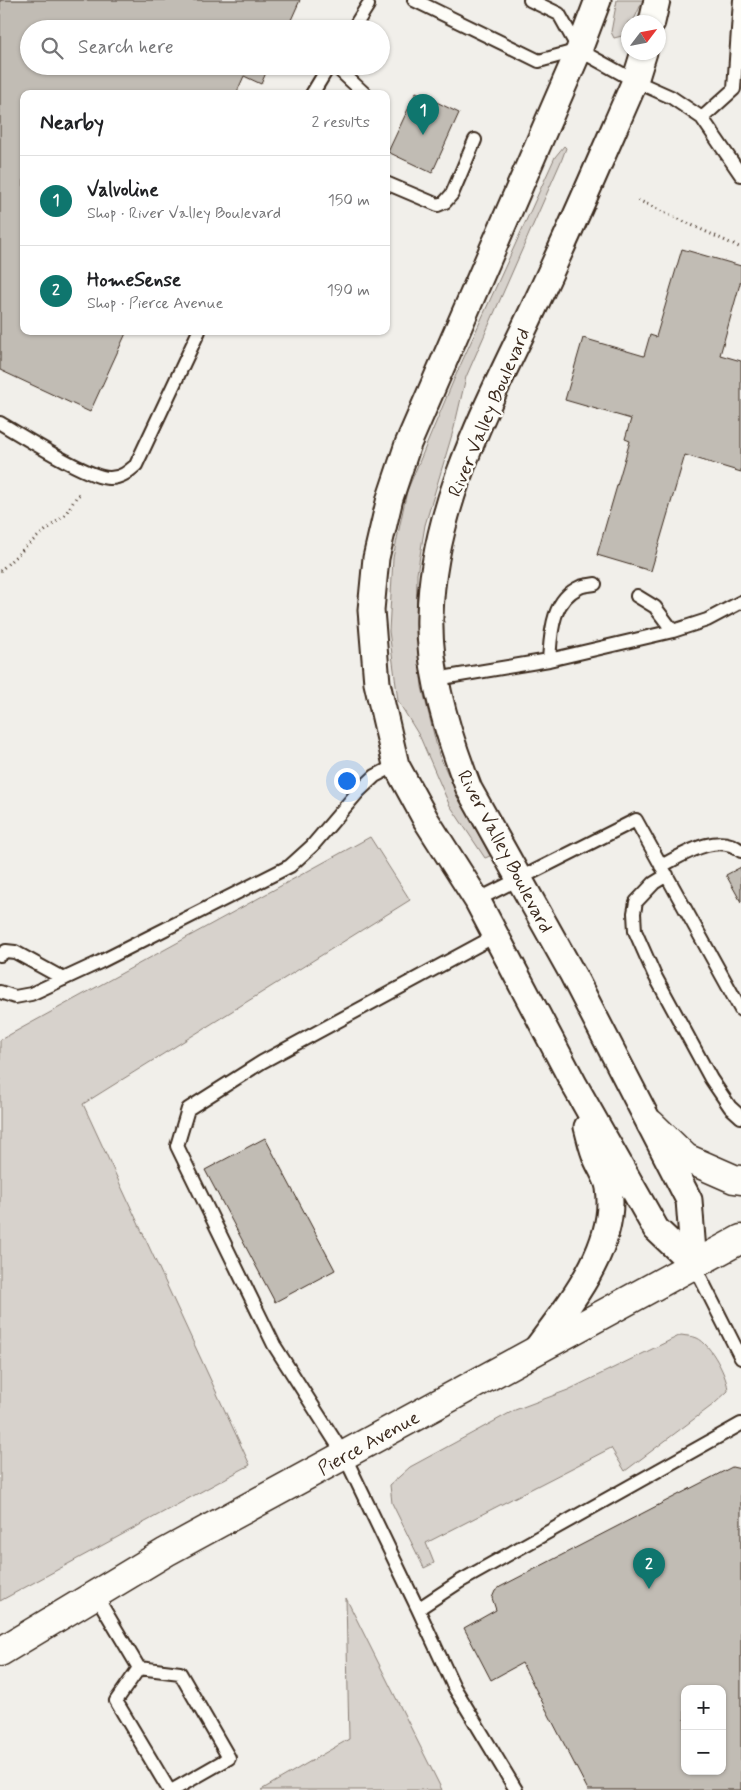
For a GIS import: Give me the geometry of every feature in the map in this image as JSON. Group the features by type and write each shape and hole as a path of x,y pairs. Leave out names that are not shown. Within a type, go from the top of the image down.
{"street":[{"path":"598,0 579,50 408,444 390,498 376,558 371,610 377,683 396,765 426,820 477,900 575,1086 656,1229 694,1265"},
{"path":"654,15 657,0"},
{"name":"River Valley Boulevard","path":"641,60 635,80 563,245 469,445 440,534 433,573 430,617 436,679 457,759 470,789 573,975 689,1200 694,1265"},
{"path":"534,1352 580,1289 596,1260 605,1232 610,1206 609,1186 596,1158 575,1086"},
{"path":"651,1124 686,1158 734,1179 741,1180"},
{"name":"Pierce Avenue","path":"0,1652 166,1552 741,1239"}],"lane":[{"path":"414,0 539,61 579,50"},
{"path":"530,0 559,14 579,50 671,97 702,118 741,175"},
{"path":"702,118 738,88 740,0"},
{"path":"357,20 365,2"},
{"path":"314,90 324,75"},
{"path":"345,75 361,90"},
{"path":"390,185 438,205 445,202 452,194 475,140"},
{"path":"0,423 91,474 109,478 124,476 136,465 197,335"},
{"path":"549,660 551,625 562,601 579,588 595,584"},
{"path":"637,596 655,607 673,631"},
{"path":"436,679 549,660 673,631 707,620 741,602"},
{"path":"0,992 15,997 31,994 290,866 312,846 358,792 375,776 396,765"},
{"path":"477,900 636,820 741,1010"},
{"path":"741,851 722,842 710,844 664,870 636,902 634,913 635,931 654,974 711,1079 730,1107 741,1117"},
{"path":"496,936 262,1062 188,1109 177,1146 274,1345 344,1455 454,1688 516,1790"},
{"path":"0,955 6,952 15,952 64,979"},
{"path":"694,1265 741,1358"},
{"path":"418,1609 468,1578 741,1424"},
{"path":"95,1594 139,1668"},
{"path":"139,1668 116,1702 169,1790"},
{"path":"139,1668 180,1673 229,1758 173,1790"}],"path":[{"path":"638,200 741,248"},
{"path":"0,571 30,543 65,515 77,496 109,478"}],"shaded area":[{"path":"617,0 643,0 636,15 621,15 621,36 614,38 611,32"},
{"path":"564,146 566,148 562,159 466,377 454,428 425,525 417,574 416,630 422,687 439,755 460,800 490,856 485,858 449,804 420,737 398,701 389,631 393,558 407,491 455,377 555,157"},
{"path":"370,837 410,900 83,1104 250,1465 0,1601 0,1040"},
{"path":"681,1335 695,1337 702,1341 713,1354 722,1370 728,1391 714,1404 625,1471 611,1448 426,1543 434,1563 424,1568 392,1503 390,1485 410,1467 515,1410 568,1390"},
{"path":"346,1598 442,1790 261,1790 349,1739"}],"building":[{"path":"0,0 300,0 291,20 20,20 20,75 265,75 261,84 244,76 238,90 20,90 20,335 125,335 90,412 0,370"},
{"path":"416,92 459,113 432,173 390,153 390,148"},
{"path":"682,249 741,266 741,280 720,355 741,361 741,472 685,455 651,571 597,555 630,441 625,439 631,419 565,400 583,338 644,356 650,335 656,337"},
{"path":"741,867 741,902 726,875"},
{"path":"265,1138 335,1270 275,1302 205,1170"},
{"path":"732,1467 741,1469 741,1790 588,1790 522,1663 491,1680 464,1628 496,1610 492,1598 495,1591"}],"place":[{"name":"Valvoline","path":"423,135"},
{"name":"HomeSense","path":"649,1589"}]}
